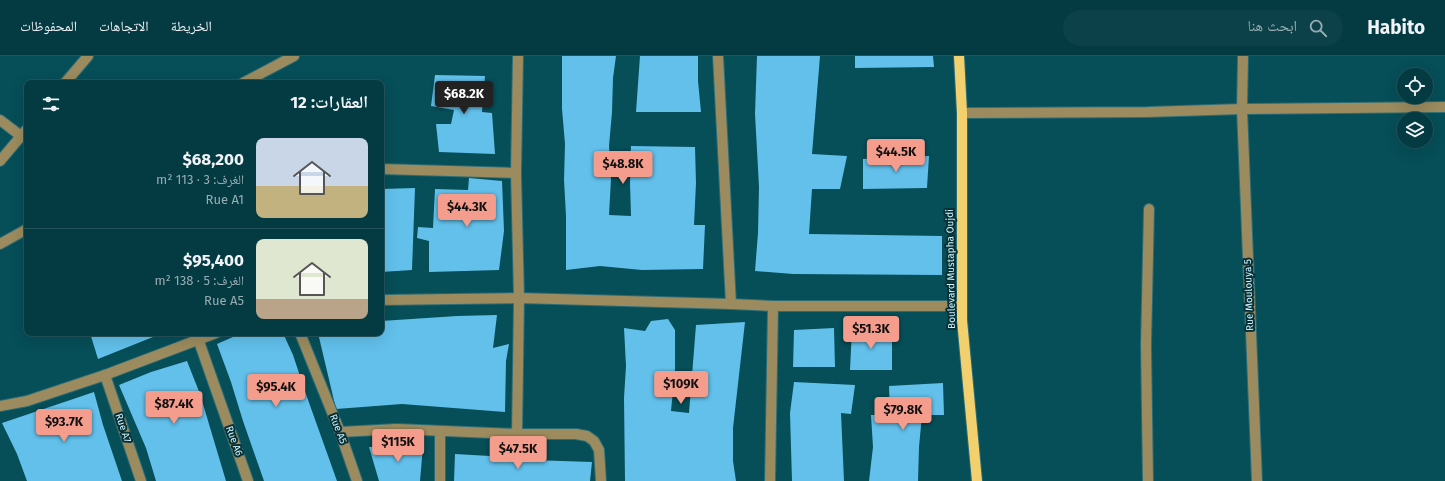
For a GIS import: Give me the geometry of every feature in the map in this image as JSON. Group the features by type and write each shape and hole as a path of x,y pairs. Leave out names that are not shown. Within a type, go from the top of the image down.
{"main road":[{"name":"Boulevard Mustapha Oujdi","path":"959,56 962,112 962,320 976,481"}],"street":[{"path":"67,80 86,56"},
{"path":"250,80 294,56"},
{"path":"517,434 519,298 516,173 518,56"},
{"path":"718,56 731,304"},
{"name":"Rue Moulouya 5","path":"1243,56 1242,109 1257,481"},
{"path":"962,112 1148,112 1242,109 1445,107"},
{"path":"0,120 24,133 0,161"},
{"path":"384,169 516,173"},
{"path":"1148,481 1146,346 1149,209"},
{"path":"0,244 24,231"},
{"path":"384,300 519,298 773,306 962,306"},
{"path":"770,481 773,306"},
{"name":"Rue A5","path":"301,336 340,432 357,481"},
{"path":"0,406 27,401 105,375 197,337"},
{"name":"Rue A6","path":"197,337 248,481"},
{"name":"Rue A7","path":"105,375 141,481"},
{"path":"340,432 397,429 517,434 576,434 587,436 594,441 599,450 601,481"},
{"path":"440,431 440,481"}],"building":[{"path":"562,56 616,56 613,78 609,146 611,179 609,215 631,216 631,146 695,147 696,183 694,225 705,225 703,269 642,270 600,266 566,270 564,180 565,144 562,109"},
{"path":"640,56 698,56 698,81 701,112 636,112"},
{"path":"757,56 820,56 812,154 847,156 840,189 812,189 809,234 942,236 942,275 793,274 755,271 759,187 755,114"},
{"path":"855,56 933,56 934,67 855,68"},
{"path":"435,75 485,76 482,112 492,113 495,154 439,152 436,124 451,124 454,110 431,106"},
{"path":"929,156 927,188 863,189 863,159"},
{"path":"469,178 502,181 504,231 499,270 429,272 429,241 417,238 418,227 433,228 435,189 468,190"},
{"path":"415,188 412,270 384,272 384,189"},
{"path":"497,315 493,348 509,344 506,361 505,412 402,404 336,409 319,336 384,336 384,321"},
{"path":"668,319 675,330 675,369 671,411 689,413 696,325 745,322 733,428 733,461 736,481 625,481 624,398 626,366 624,328 645,331 651,321"},
{"path":"834,328 835,367 793,367 794,330"},
{"path":"852,329 892,329 892,370 850,370"},
{"path":"91,336 156,336 98,359"},
{"path":"235,336 284,336 293,355 337,481 264,481 217,344"},
{"path":"187,361 200,394 226,481 156,481 146,448 119,385 151,372"},
{"path":"794,382 855,385 851,414 841,413 844,481 792,481 790,413"},
{"path":"943,383 944,415 922,415 918,481 869,481 873,447 871,415 890,415 889,386"},
{"path":"94,392 103,425 122,481 27,481 17,454 2,423"},
{"path":"423,446 420,481 379,481 369,447"},
{"path":"455,454 531,460 592,462 590,481 454,481"}]}
